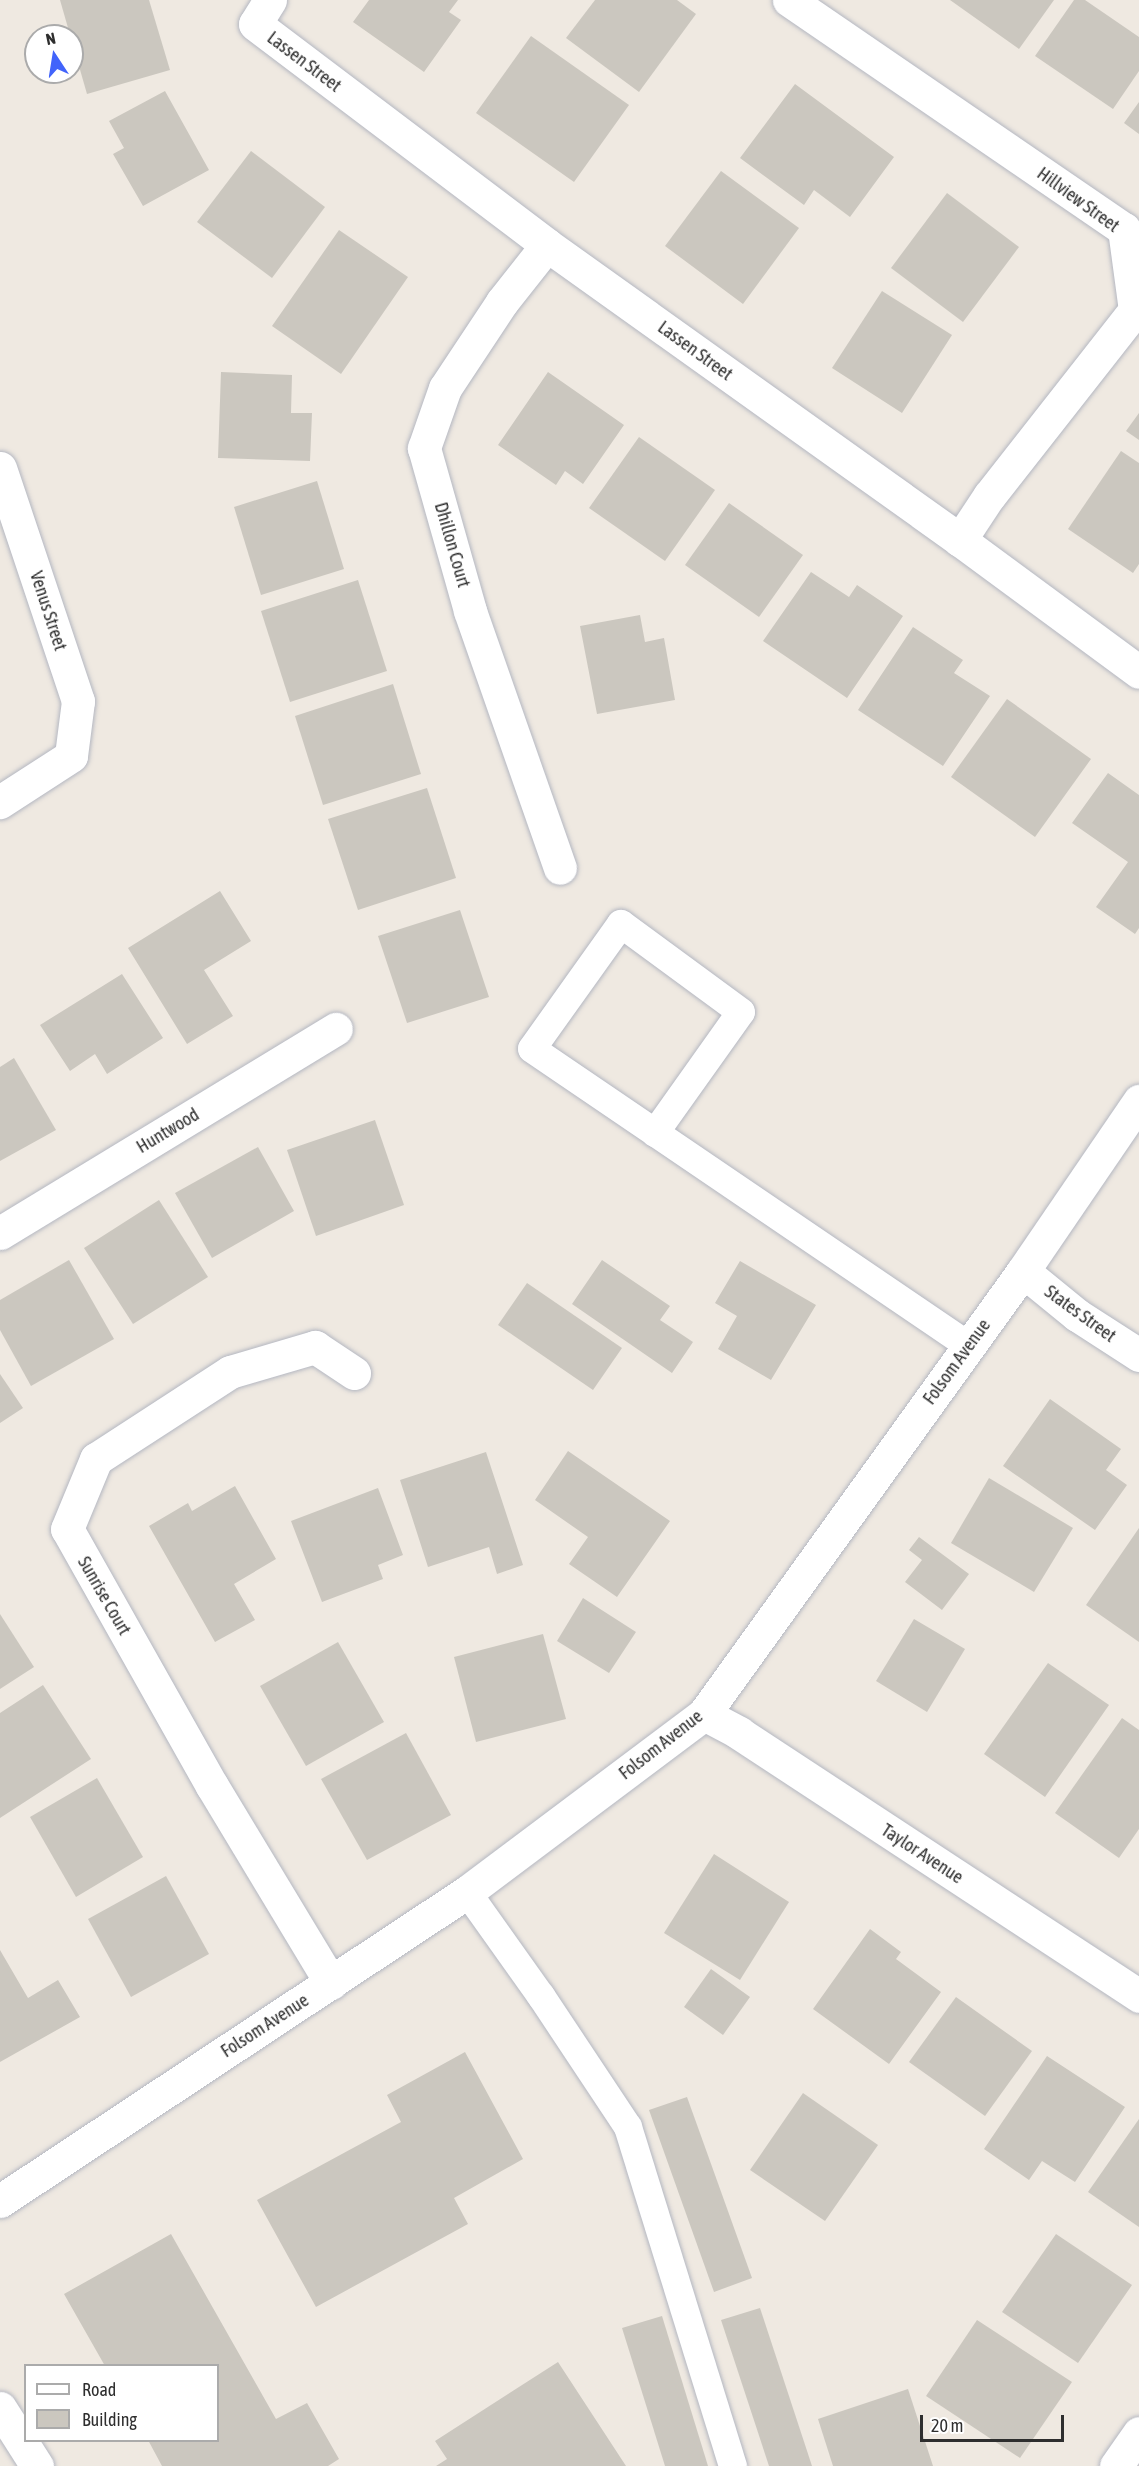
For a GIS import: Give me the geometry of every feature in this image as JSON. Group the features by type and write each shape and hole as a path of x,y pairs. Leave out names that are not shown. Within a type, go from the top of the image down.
{"street":[{"name":"Hillview Street","path":"789,0 1124,230 1136,310 989,496 960,540"},
{"name":"Lassen Street","path":"262,12 547,245 960,540 1139,672"},
{"name":"Dhillon Court","path":"547,245 502,302 445,388 424,448 470,611 560,868"},
{"name":"Venus Street","path":"0,468 78,701 71,756 0,802"},
{"name":"Huntwood","path":"0,1233 336,1029"},
{"name":"Folsom Avenue","path":"0,2201 467,1892 704,1714 1023,1271 1139,1101"},
{"name":"States Street","path":"1023,1271 1077,1315 1139,1355"},
{"name":"Sunrise Court","path":"331,1983 212,1786 67,1529 96,1459 230,1372 315,1347 354,1373"},
{"name":"Taylor Avenue","path":"704,1714 739,1733 1139,1996"},
{"path":"0,2408 37,2466"},
{"path":"1116,2466 1139,2433"}],"lane":[{"path":"655,1133 741,1012 621,924 532,1049 655,1133 969,1346"},
{"path":"467,1892 541,1995 628,2127 733,2466"}],"building":[{"path":"60,0 149,0 170,70 87,94 84,84 84,24 67,24"},
{"path":"369,0 458,0 449,12 461,20 424,72 353,22"},
{"path":"595,0 677,0 696,14 639,92 566,38"},
{"path":"950,0 1054,0 1019,49"},
{"path":"1074,0 1085,0 1139,37 1139,71 1113,109 1035,56"},
{"path":"531,36 629,105 574,182 476,113"},
{"path":"795,84 894,157 850,217 814,190 804,205 740,158"},
{"path":"165,91 209,170 143,206 113,154 124,148 109,121"},
{"path":"1139,102 1139,134 1124,123"},
{"path":"251,151 325,207 272,278 197,222"},
{"path":"721,171 799,228 743,304 665,246"},
{"path":"947,193 1019,247 963,322 891,268"},
{"path":"339,230 408,277 341,374 272,326"},
{"path":"882,291 952,335 902,413 832,368"},
{"path":"221,372 292,375 291,413 312,413 310,461 218,458"},
{"path":"548,372 624,425 583,484 565,471 556,485 498,445"},
{"path":"1139,413 1139,440 1126,431"},
{"path":"639,437 715,490 665,561 589,508"},
{"path":"1121,451 1139,463 1139,564 1133,573 1068,529"},
{"path":"317,481 344,569 261,595 234,507"},
{"path":"729,503 803,555 759,617 685,565"},
{"path":"811,572 849,597 857,585 903,616 847,698 763,641"},
{"path":"358,580 387,671 290,702 261,611"},
{"path":"640,615 645,642 664,638 675,700 597,714 580,626"},
{"path":"913,627 963,660 954,673 990,696 943,766 858,710"},
{"path":"393,684 421,774 323,805 295,716"},
{"path":"1007,699 1091,759 1035,837 951,777"},
{"path":"1108,773 1139,795 1139,928 1135,934 1096,907 1128,862 1072,823"},
{"path":"427,788 456,878 358,910 328,819"},
{"path":"220,891 251,941 204,970 233,1016 187,1044 128,948"},
{"path":"460,910 489,997 407,1023 378,936"},
{"path":"122,974 163,1038 107,1074 95,1054 70,1071 40,1025"},
{"path":"14,1058 56,1130 0,1161 0,1067"},
{"path":"375,1120 404,1205 316,1236 287,1150"},
{"path":"258,1147 294,1211 212,1258 175,1193"},
{"path":"159,1200 208,1277 133,1324 84,1248"},
{"path":"69,1260 114,1339 31,1386 0,1330 0,1300"},
{"path":"602,1260 670,1306 660,1320 693,1342 672,1373 572,1304"},
{"path":"740,1261 816,1305 771,1380 718,1349 737,1316 715,1303"},
{"path":"527,1283 622,1348 593,1390 498,1325"},
{"path":"0,1374 23,1408 0,1423"},
{"path":"1050,1399 1121,1449 1106,1470 1127,1485 1095,1530 1003,1466"},
{"path":"568,1451 670,1521 617,1597 569,1564 588,1537 535,1500"},
{"path":"486,1452 523,1565 497,1574 489,1547 428,1567 400,1480"},
{"path":"989,1478 1073,1528 1034,1592 951,1543"},
{"path":"235,1486 276,1559 234,1584 255,1620 215,1642 149,1526 188,1503 192,1511"},
{"path":"378,1488 403,1555 378,1565 383,1579 322,1602 291,1521"},
{"path":"1139,1528 1139,1642 1086,1605"},
{"path":"919,1537 969,1574 942,1610 905,1582 922,1560 909,1550"},
{"path":"583,1598 636,1632 609,1673 557,1641"},
{"path":"0,1614 34,1667 0,1689"},
{"path":"914,1619 965,1649 927,1712 876,1681"},
{"path":"543,1634 566,1719 476,1742 454,1657"},
{"path":"338,1642 384,1722 306,1766 260,1686"},
{"path":"1048,1663 1109,1705 1045,1797 984,1754"},
{"path":"43,1685 91,1759 0,1818 0,1713"},
{"path":"1122,1718 1139,1730 1139,1829 1119,1858 1055,1813"},
{"path":"406,1733 451,1815 367,1860 321,1779"},
{"path":"97,1778 143,1857 76,1897 30,1817"},
{"path":"714,1854 789,1902 740,1980 664,1933"},
{"path":"166,1876 209,1954 131,1997 88,1919"},
{"path":"870,1929 901,1952 896,1959 941,1992 889,2064 813,2009"},
{"path":"0,1950 28,1998 58,1980 80,2017 0,2062"},
{"path":"711,1969 750,1997 723,2035 684,2007"},
{"path":"956,1997 1032,2051 985,2116 909,2062"},
{"path":"465,2052 523,2159 454,2198 468,2224 316,2307 257,2200 401,2122 387,2095"},
{"path":"1047,2056 1125,2107 1075,2182 1042,2161 1029,2180 984,2149"},
{"path":"803,2093 878,2145 825,2221 750,2170"},
{"path":"687,2097 752,2278 714,2292 649,2110"},
{"path":"1139,2119 1139,2227 1088,2192"},
{"path":"171,2234 276,2419 307,2403 339,2459 328,2466 162,2466 149,2442 219,2442 219,2364 104,2364 64,2294"},
{"path":"1056,2234 1132,2285 1078,2363 1002,2312"},
{"path":"760,2308 812,2466 769,2466 721,2320"},
{"path":"662,2316 708,2466 665,2466 622,2328"},
{"path":"977,2320 1072,2382 1020,2458 926,2396"},
{"path":"558,2362 626,2466 436,2466 447,2459 435,2441"},
{"path":"908,2389 933,2466 833,2466 818,2419"}]}
